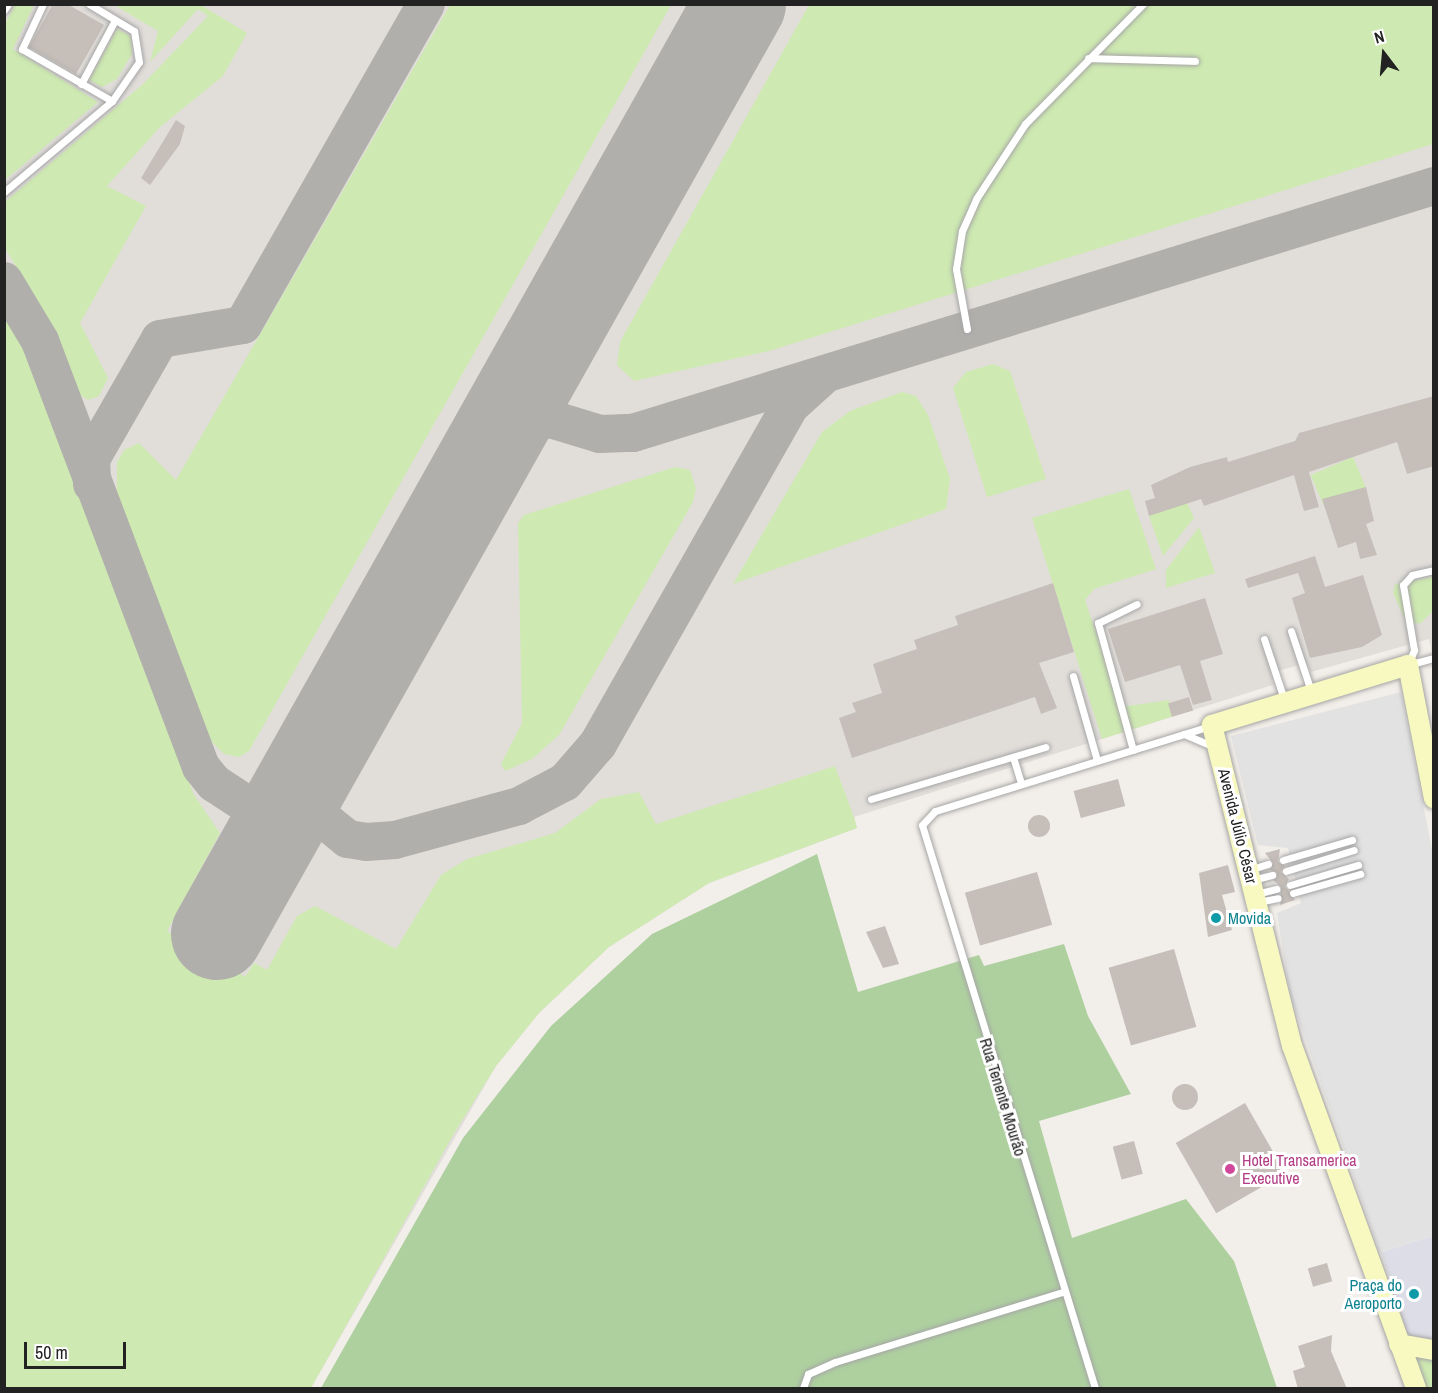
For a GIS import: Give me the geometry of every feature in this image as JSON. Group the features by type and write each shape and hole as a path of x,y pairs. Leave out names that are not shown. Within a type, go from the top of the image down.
{"street":[{"path":"1212,725 1408,665 1434,799"},
{"name":"Avenida Júlio César","path":"1212,725 1257,882 1292,1046 1416,1389"},
{"path":"1399,1344 1434,1350"}],"lane":[{"path":"4,10 8,4"},
{"path":"43,4 22,49 112,101"},
{"path":"4,192 112,101 141,52 134,31 89,4"},
{"path":"967,329 956,268 972,207 1025,124 1143,4"},
{"path":"81,84 115,20"},
{"path":"1088,58 1195,61"},
{"path":"1408,665 1414,650 1403,585 1412,575 1434,570"},
{"path":"1132,750 1098,623 1137,604"},
{"path":"1291,631 1312,694"},
{"path":"1264,639 1285,702"},
{"path":"1408,665 1433,658"},
{"path":"1072,676 1097,760"},
{"path":"1013,757 1021,784 1212,725"},
{"path":"1182,734 1202,738 1220,753"},
{"path":"871,799 1045,747"},
{"name":"Rua Tenente Mourão","path":"1021,784 935,811 923,820 924,835 1062,1292 1095,1389"},
{"path":"1283,860 1352,840"},
{"path":"1286,871 1354,850"},
{"path":"1290,885 1358,865"},
{"path":"1293,893 1360,874"},
{"path":"1257,882 1272,875"},
{"path":"1257,882 1276,889"},
{"path":"1257,882 1278,898"},
{"path":"803,1389 808,1374 835,1362 1062,1292"}],"shaded area":[{"path":"5,5 1433,5 1433,660 1429,639 1311,672 1306,663 1271,673 1273,685 854,817 857,828 709,883 609,947 539,1013 496,1066 311,1388 5,1388"},
{"path":"1401,692 1433,855 1433,1236 1380,1252 1290,995 1277,913 1301,903 1288,848 1258,845 1231,736"},
{"name":"Praça do Aeroporto","path":"1433,1236 1433,1341 1408,1336 1381,1252"}],"green space":[{"path":"15,5 34,5 13,49 98,102 5,180 5,24"},
{"path":"114,5 201,5 247,33 223,76 160,127 107,186 146,206 80,323 108,378 99,396 88,400 72,390 40,306 5,248 5,202 143,84 208,16 198,9 150,62 158,31"},
{"path":"450,5 671,5 249,751 239,757 224,754 204,734 117,507 117,462 124,450 139,443 176,480"},
{"path":"809,5 1433,5 1433,144 769,351 634,381 617,365 620,342"},
{"path":"117,29 131,36 132,54 117,79 102,87 89,80"},
{"path":"5,314 24,345 64,446 194,795 220,833 167,931 245,977 254,963 267,970 297,916 315,906 396,949 441,875 467,859 555,833 601,799 639,792 656,824 835,766 854,817 857,828 709,883 609,947 539,1013 496,1066 453,1135 311,1388 5,1388"},
{"path":"993,364 1010,371 1046,479 987,497 953,388 966,372"},
{"path":"902,392 916,396 928,415 950,479 946,509 733,584 822,432 850,411"},
{"path":"1353,457 1366,487 1324,505 1311,475"},
{"path":"675,467 690,470 696,489 693,502 559,735 532,759 505,771 501,764 522,723 518,523 524,515"},
{"path":"1175,477 1194,518 1163,556 1149,516"},
{"path":"1129,489 1156,569 1094,589 1085,600 1121,707 1169,700 1174,716 1102,739 1032,518"},
{"path":"1199,527 1215,573 1166,588 1166,570"},
{"path":"1433,577 1433,611 1421,623 1407,624 1393,593 1395,584"},
{"path":"817,854 858,992 979,955 984,966 1064,944 1088,1016 1131,1094 1039,1121 1072,1238 1186,1199 1234,1261 1277,1388 321,1388 463,1138 551,1026 652,934"},
{"path":"1410,1354 1433,1360 1433,1388 1423,1388"}],"building":[{"path":"53,4 67,4 104,25 76,74 29,47"},
{"path":"176,120 185,126 180,144 150,185 141,178"},
{"path":"1434,396 1434,466 1407,474 1397,442 1309,472 1319,507 1304,511 1294,475 1204,506 1201,499 1149,516 1145,501 1155,498 1151,485 1190,467 1227,457 1228,462 1295,441 1299,433"},
{"path":"1366,487 1374,521 1366,524 1377,555 1360,559 1356,542 1338,548 1322,499"},
{"path":"1315,556 1325,587 1363,575 1382,635 1362,647 1310,658 1292,598 1305,593 1298,573 1248,588 1245,579"},
{"path":"1053,583 1074,652 1039,663 1057,708 1041,714 1035,697 852,758 839,718 856,712 852,703 882,693 873,664 917,649 914,640 958,625 955,616"},
{"path":"1205,598 1223,654 1200,661 1212,700 1193,705 1180,665 1125,682 1108,629"},
{"path":"1189,697 1193,710 1172,717 1168,703"},
{"path":"1118,779 1125,806 1081,818 1074,791"},
{"path":"1035,815 1043,815 1050,822 1050,830 1043,837 1035,837 1028,830 1028,822"},
{"path":"1280,849 1278,862 1285,866 1281,872 1289,879 1285,886 1295,900 1280,905 1281,887 1273,880 1277,873 1270,870 1273,863 1265,853"},
{"path":"1228,865 1235,892 1222,895 1232,930 1208,937 1199,873"},
{"path":"1037,872 1052,925 980,946 965,893"},
{"path":"885,926 899,964 883,968 866,932"},
{"path":"1174,949 1196,1027 1131,1046 1109,968"},
{"path":"1185,1084 1194,1088 1198,1097 1194,1106 1185,1110 1176,1106 1172,1097 1176,1088"},
{"path":"1245,1103 1286,1173 1216,1213 1176,1143"},
{"path":"1134,1141 1143,1174 1122,1180 1113,1147"},
{"path":"1327,1263 1332,1281 1313,1287 1308,1269"},
{"path":"1332,1335 1331,1351 1347,1389 1298,1389 1293,1371 1305,1367 1298,1346"}],"taxiway":[{"path":"92,484 91,459 160,339 243,325 426,4"},
{"path":"529,379 537,402 554,420 600,434 633,433 1434,186"},
{"path":"4,281 40,341 201,767 214,783 278,825"},
{"path":"320,751 313,788 323,819 348,839 366,842 395,840 519,806 565,782 598,744 790,406 822,377"}],"runway":[{"path":"217,934 740,4"}],"place":[{"name":"Movida","path":"1216,918"},
{"name":"Hotel Transamerica Executive","path":"1230,1169"},
{"name":"Praça do Aeroporto","path":"1414,1294"}]}
